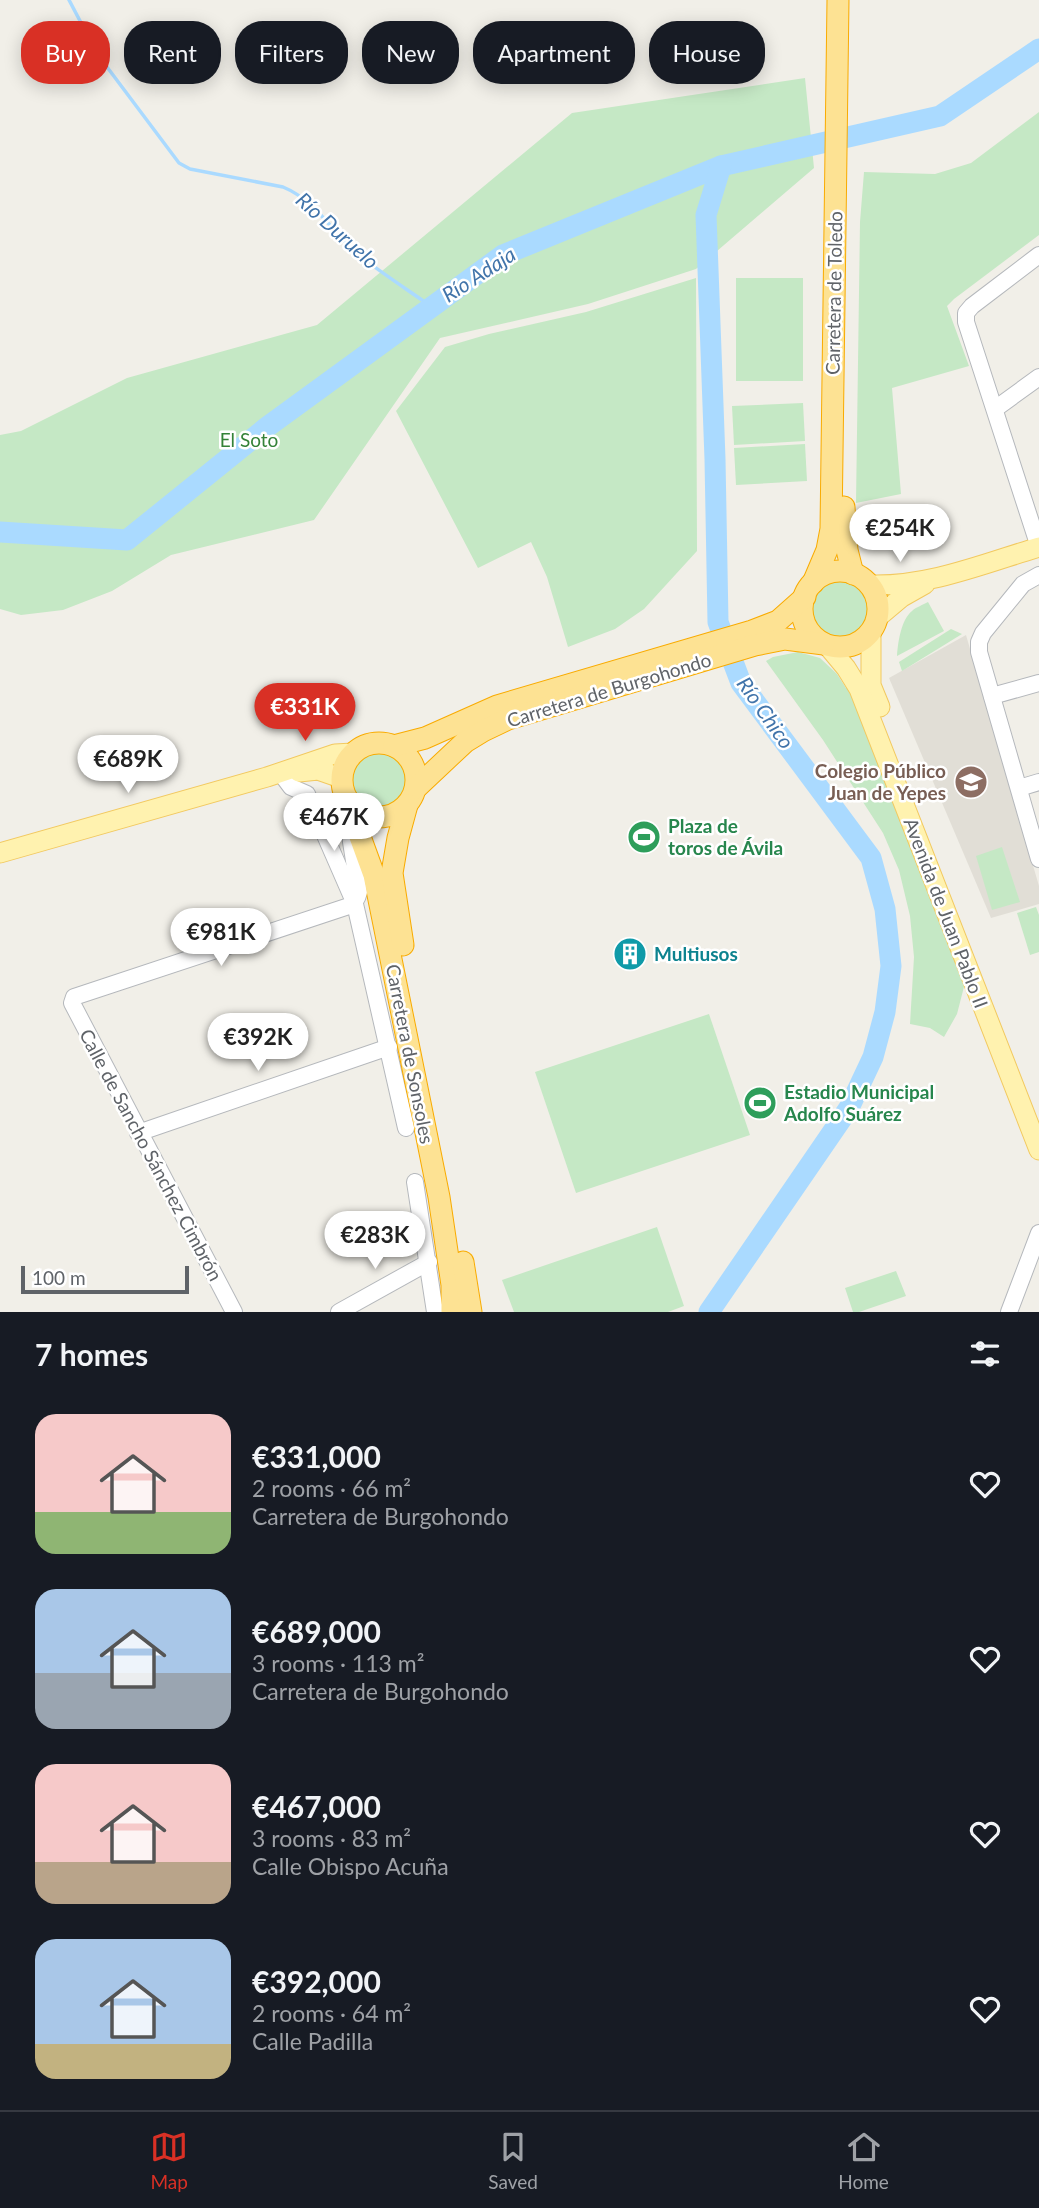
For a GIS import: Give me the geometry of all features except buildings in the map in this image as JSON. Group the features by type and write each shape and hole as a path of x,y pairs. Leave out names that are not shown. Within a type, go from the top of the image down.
{"highway":[{"name":"Carretera de Toledo","path":"838,0 844,76"},
{"name":"Carretera de Toledo","path":"809,590 827,550 831,529 844,76 852,0"},
{"name":"Carretera de Toledo","path":"842,204 844,530 846,550 861,579 875,595 878,606 874,624"},
{"path":"861,579 842,572 821,577 809,590 803,608 804,619 808,629 825,644 838,647 851,646 862,640 874,624"},
{"name":"Carretera de Burgohondo","path":"411,797 465,742 508,719 753,638 778,621 809,590"},
{"name":"Carretera de Burgohondo","path":"753,638 825,644"},
{"name":"Carretera de Burgohondo","path":"394,746 425,738 497,706 703,654"},
{"path":"373,743 394,746 412,763 416,776 411,797 397,813 386,817 373,818 362,814 348,804 342,790 343,768 353,753 362,746 373,743"},
{"name":"Carretera de Sonsoles","path":"411,797 398,838 392,873 398,919 453,1196 471,1312"},
{"name":"Carretera de Sonsoles","path":"348,804 374,875 439,1197 452,1285 452,1312"}],"main road":[{"path":"861,579 898,585 933,580 1039,547"},
{"path":"874,624 902,597 933,580"},
{"name":"Avenida de Juan Pablo II","path":"874,624 872,685 1039,1115"},
{"name":"Avenida de Juan Pablo II","path":"825,644 846,668 859,689 1039,1150"},
{"path":"0,853 274,776 335,754 353,753"},
{"path":"274,776 318,770 341,778"}],"street":[{"path":"1039,255 966,313 966,322 1039,547"},
{"path":"995,409 1039,377"},
{"path":"1039,575 1023,584 979,642 979,652 1039,859"},
{"path":"992,696 1039,683"},
{"path":"274,776 307,794 355,904 406,1128"},
{"path":"1019,788 1039,782"},
{"path":"348,804 359,892 355,904"},
{"name":"Calle de Sancho Sánchez Cimbrón","path":"234,1312 72,1003 75,997 355,904"},
{"path":"138,1133 389,1047"},
{"path":"415,1182 435,1312"},
{"path":"1009,1312 1039,1233"},
{"path":"339,1312 429,1262"}],"shaded area":[{"name":"Colegio Público Juan de Yepes","path":"966,635 1039,886 1039,904 991,918 889,678"}],"green space":[{"name":"El Soto","path":"805,78 814,168 696,269 588,304 440,338 314,520 171,555 112,591 63,610 21,615 0,609 0,435 21,431 127,378 317,325 572,113"},
{"path":"1039,112 1039,235 947,306 969,366 892,388 901,494 856,503 860,222 864,172 935,174 971,163"},
{"path":"696,278 697,551 644,609 615,629 568,647 547,577 531,542 478,568 396,411 445,347 586,312"},
{"path":"736,278 803,278 803,381 736,381"},
{"path":"803,403 805,441 734,445 732,406"},
{"path":"805,444 807,481 736,485 734,448"},
{"path":"840,579 861,588 870,609 861,630 840,639 819,630 810,609 819,588"},
{"path":"928,602 944,631 897,656 905,620 914,610"},
{"path":"951,629 962,634 902,671 899,662"},
{"path":"798,652 820,658 837,674 846,688 851,686 966,979 957,1014 944,1037 930,1028 910,1024 914,957 910,916 899,870 883,833 823,740 766,661"},
{"path":"373,753 385,753 395,757 403,765 407,781 403,797 395,805 385,809 373,809 363,805 355,797 351,787 351,775 355,765 363,757"},
{"path":"1002,847 1020,902 992,910 976,856"},
{"path":"1036,907 1039,915 1039,952 1030,955 1017,913"},
{"path":"709,1014 750,1135 576,1193 535,1072"},
{"path":"657,1227 684,1306 668,1312 514,1312 502,1280"},
{"path":"896,1271 906,1296 853,1312 845,1288"}],"waterway":[{"name":"Río Duruelo","path":"69,0 98,55 179,163 190,169 283,187 295,193 315,209 360,256 432,307"},
{"name":"Río Adaja","path":"0,532 127,540 267,427 503,255 721,166 940,116 1039,49"},
{"name":"Río Chico","path":"709,1312 849,1108 873,1057 885,1012 891,966 885,909 871,858 741,683 718,622 706,215 721,166"}],"place":[{"name":"Colegio Público Juan de Yepes","path":"971,782"},
{"name":"Plaza de toros de Ávila","path":"644,837"},
{"name":"Multiusos","path":"630,954"},
{"name":"Estadio Municipal Adolfo Suárez","path":"760,1103"}]}
